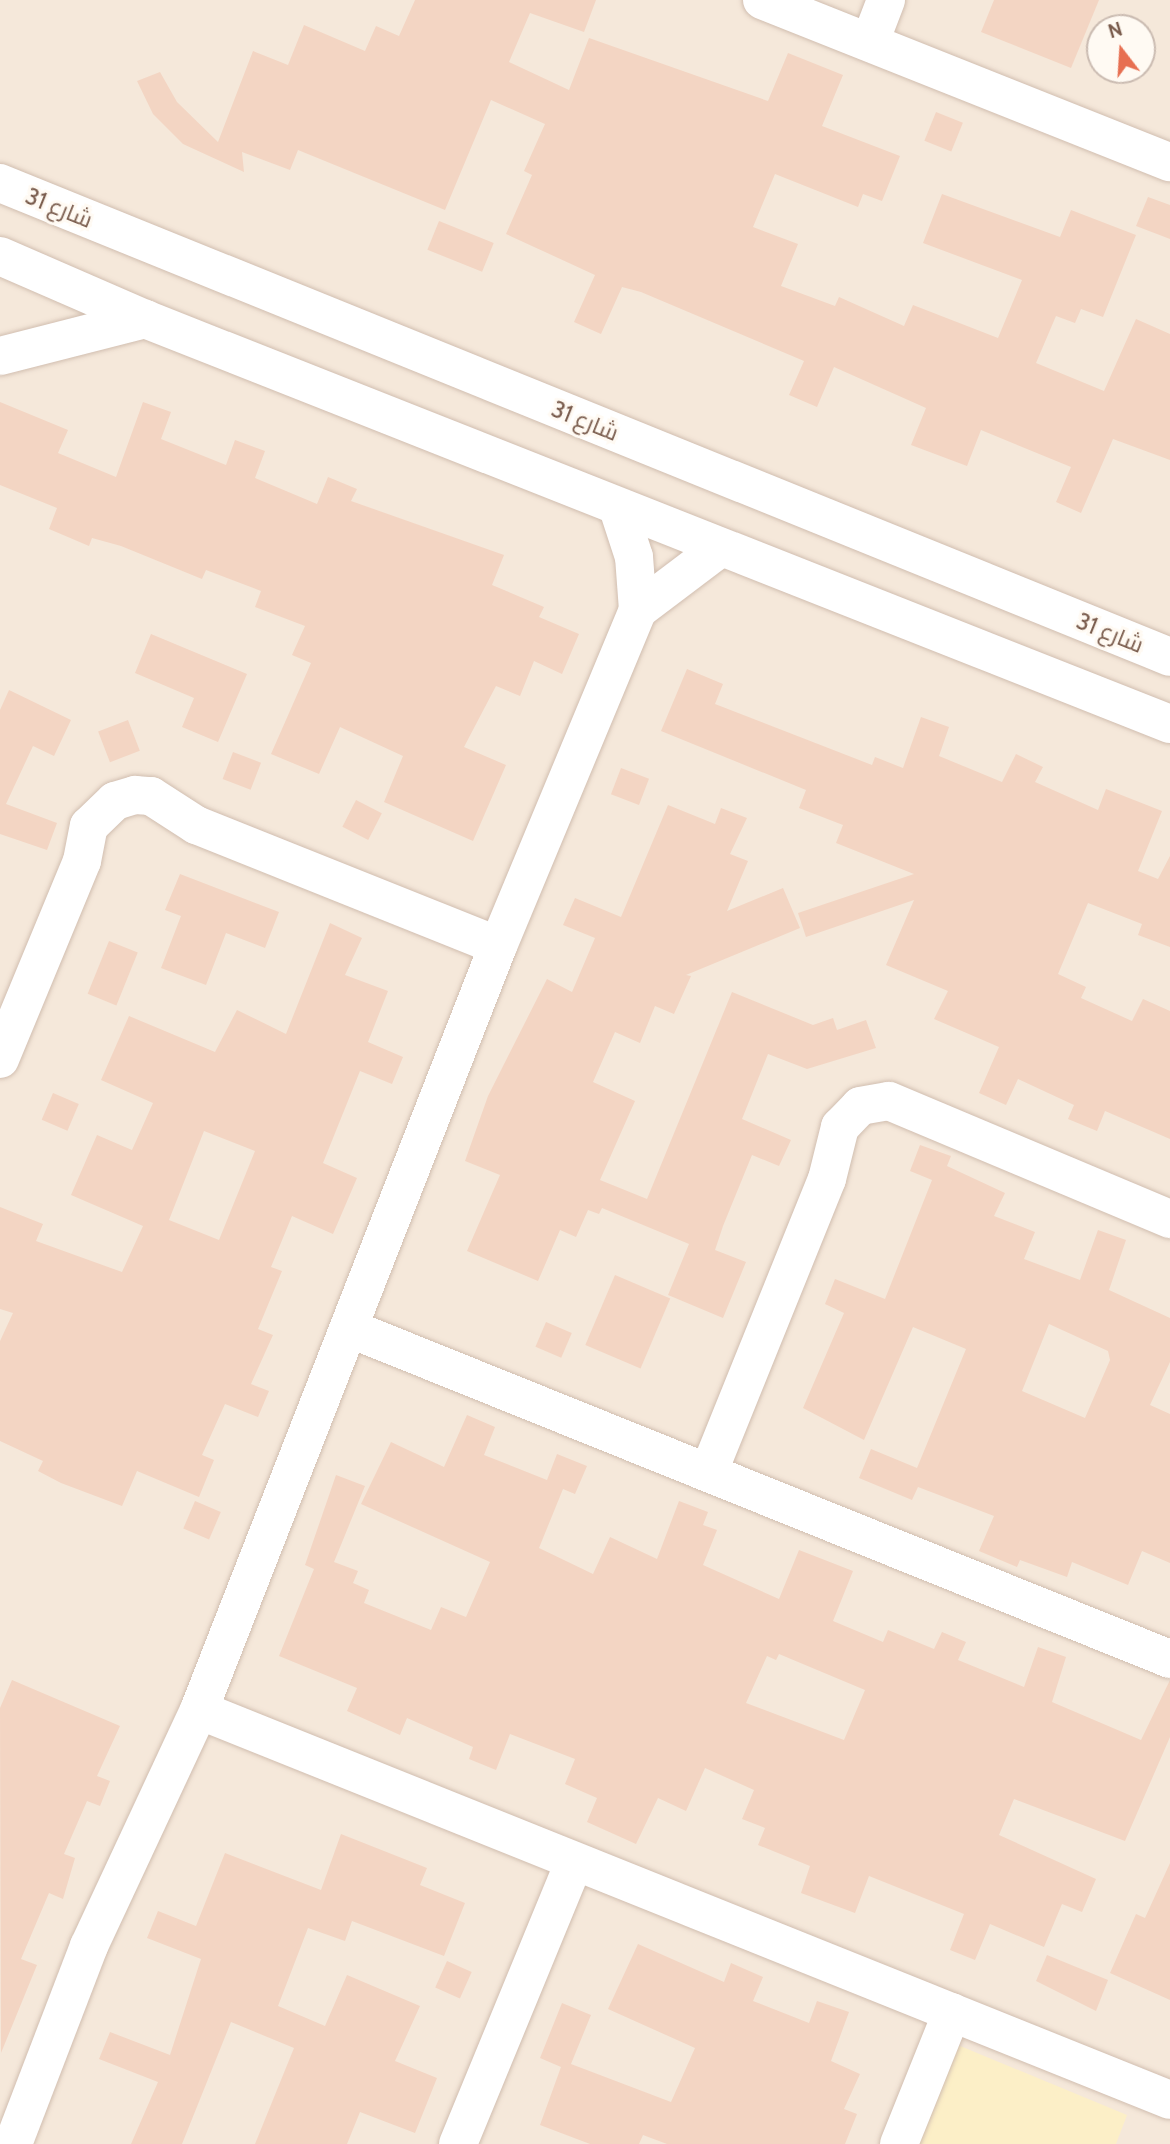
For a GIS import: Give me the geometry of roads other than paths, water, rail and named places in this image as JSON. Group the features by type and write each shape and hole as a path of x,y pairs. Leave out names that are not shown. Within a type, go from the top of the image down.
{"street":[{"path":"762,0 1170,162"},
{"path":"870,42 886,0"},
{"name":"شارع 31","path":"0,183 1170,657"},
{"path":"0,256 145,319 1170,724"},
{"path":"0,356 145,319"},
{"path":"13,2144 89,1946 199,1710 351,1329 498,946 638,610 634,557 618,508"},
{"path":"638,610 720,548"},
{"path":"0,1059 82,861 89,825 115,801 151,796 196,825 498,946"},
{"path":"709,1471 827,1179 840,1127 860,1106 889,1101 929,1121 1170,1219"},
{"path":"351,1329 1170,1659"},
{"path":"199,1710 1170,2100"},
{"path":"458,2144 573,1861"},
{"path":"899,2144 952,2012"}]}
